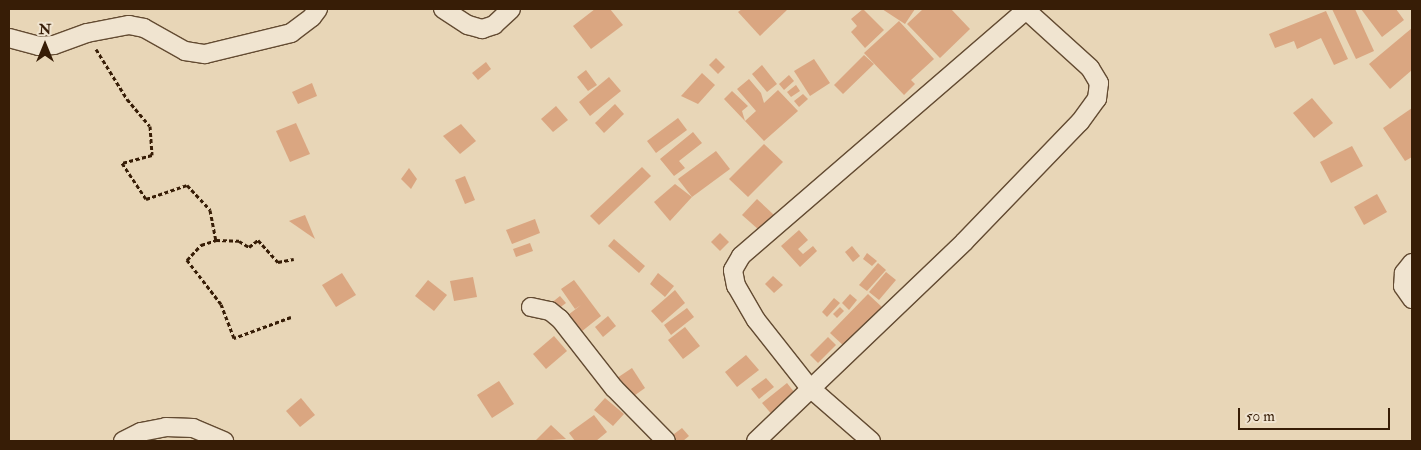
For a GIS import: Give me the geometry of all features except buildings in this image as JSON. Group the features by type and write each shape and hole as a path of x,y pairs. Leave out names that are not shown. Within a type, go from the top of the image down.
{"street":[{"path":"9,38 39,46 54,45 87,33 128,25 144,28 185,51 206,54 291,33 312,17 318,9"},
{"path":"443,9 468,25 482,29 494,25 511,9"},
{"path":"756,441 809,387 878,328 964,242 1068,134 1097,99 1099,83 1090,68 1026,9 741,256 733,270 736,286 756,320 809,387 872,441"},
{"path":"1412,263 1404,273 1403,286 1412,300"},
{"path":"531,307 550,311 560,319 614,388 666,441"},
{"path":"123,441 141,432 166,427 193,428 224,441"}],"path":[{"path":"87,33 128,99 150,126 152,155 122,163 146,199 187,184 210,210 216,240"},
{"path":"291,317 234,338 221,304 187,260 201,245 216,240 239,241 249,247 258,240 278,262 294,259"}]}
